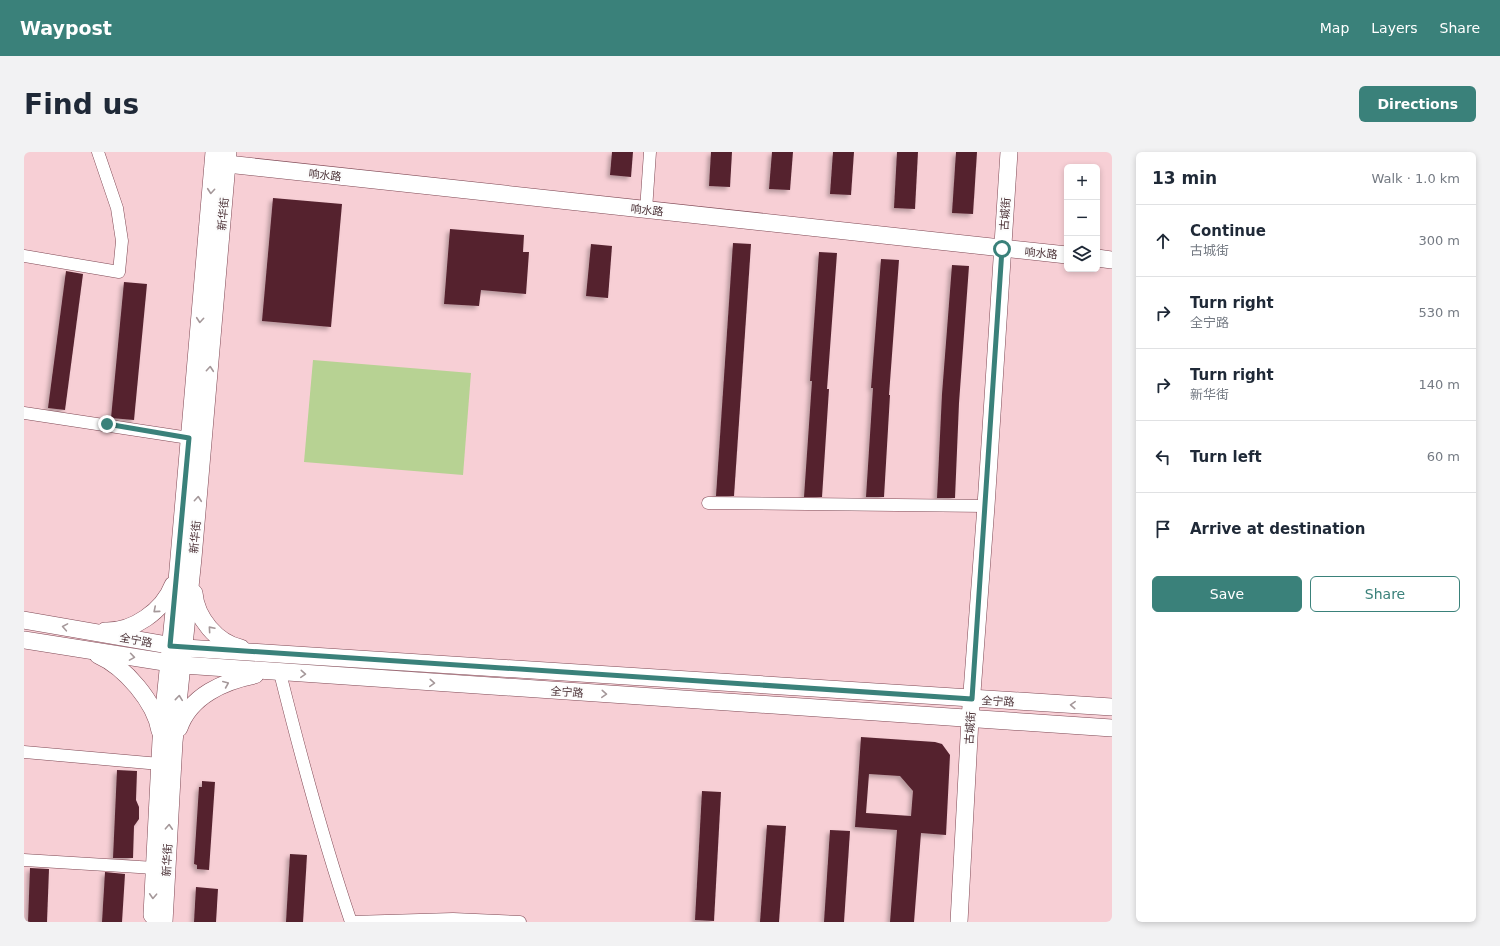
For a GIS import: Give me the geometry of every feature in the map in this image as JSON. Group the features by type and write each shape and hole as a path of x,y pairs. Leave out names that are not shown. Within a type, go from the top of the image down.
{"main road":[{"name":"新华街","path":"186,554 189,438 214,152"},
{"name":"古城街","path":"959,922 970,719 986,506 1009,152"},
{"name":"新华街","path":"164,922 168,741 186,554 228,158"},
{"name":"响水路","path":"228,158 646,210 1064,255"},
{"path":"1100,258 1112,260"},
{"path":"84,631 113,631 136,623 160,607 168,597 186,554"},
{"path":"186,554 195,605 207,626 216,635 236,647 271,654"},
{"name":"全宁路","path":"24,620 84,631 176,655 275,672 1112,728"},
{"name":"全宁路","path":"24,640 76,648 176,655 271,654 1112,708"},
{"path":"76,648 100,656 114,664 126,676 151,708 168,741 183,718 205,694 223,684 242,678 275,672"},
{"name":"新华街","path":"152,922 160,764 168,741"}],"street":[{"path":"24,256 119,272 122,240 117,208 98,152"},
{"path":"646,210 650,152"},
{"path":"24,413 189,438"},
{"path":"708,503 986,506"},
{"path":"275,672 332,865 351,922 453,919 520,922"},
{"path":"24,752 160,764"},
{"path":"24,860 155,868"}],"green space":[{"path":"313,360 471,373 463,475 304,462"}],"building":[{"path":"612,152 633,152 631,177 610,175"},
{"path":"711,152 732,152 730,187 709,186"},
{"path":"772,152 793,152 790,190 769,189"},
{"path":"833,152 854,152 851,195 830,194"},
{"path":"897,152 918,152 915,209 894,208"},
{"path":"956,152 977,152 973,214 952,213"},
{"path":"273,198 342,204 331,327 262,321"},
{"path":"450,229 524,235 523,252 529,252 526,294 481,290 479,306 444,304"},
{"path":"733,243 751,244 734,496 716,496"},
{"path":"591,244 612,246 608,298 586,296"},
{"path":"819,252 837,253 827,389 829,389 822,497 804,497 812,381 810,381"},
{"path":"881,259 899,260 889,395 884,497 866,497 873,388 871,388"},
{"path":"952,265 969,266 959,403 955,498 937,498 942,394"},
{"path":"66,271 83,274 65,410 48,408"},
{"path":"124,282 147,284 134,420 111,418"},
{"path":"861,737 935,742 942,744 950,755 946,835 921,833 914,922 890,922 897,830 855,827","holes":["869,774 900,776 913,791 911,816 866,813"]},
{"path":"117,770 137,771 136,800 139,807 139,819 134,826 133,858 113,858"},
{"path":"202,781 215,782 209,870 197,869 197,865 194,864 199,787 202,787"},
{"path":"702,791 721,792 714,921 695,920"},
{"path":"767,825 786,826 779,922 760,922"},
{"path":"830,830 850,831 844,922 824,922"},
{"path":"290,854 307,855 303,922 286,922"},
{"path":"30,868 49,869 47,922 28,922"},
{"path":"105,872 125,874 122,922 102,922"},
{"path":"196,887 218,889 216,922 194,922"}],"route":[{"path":"107,424 189,438 170,646 972,699 1002,249"}]}
